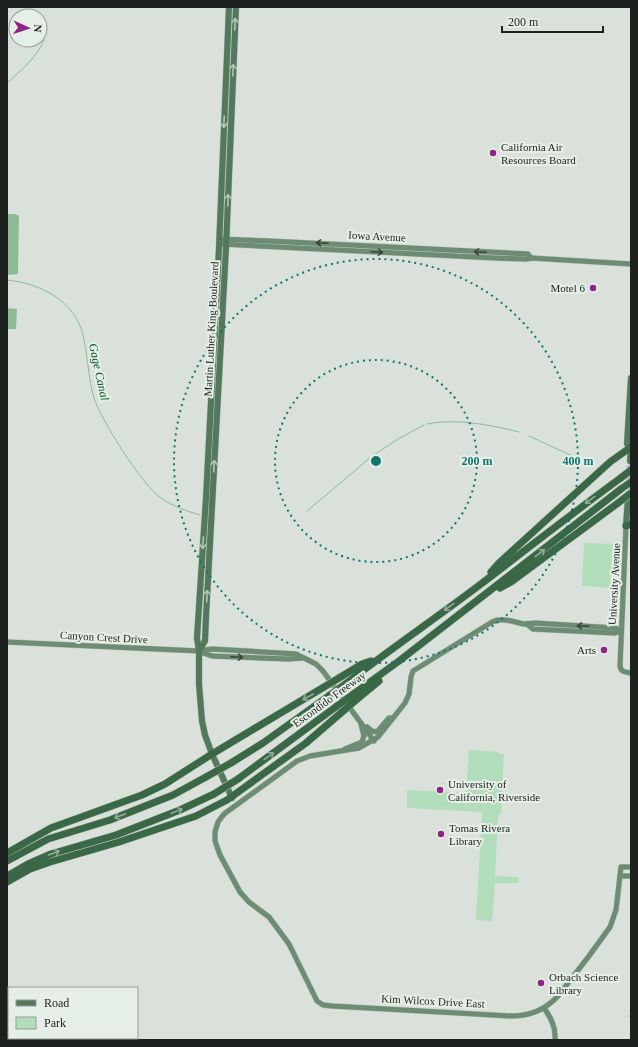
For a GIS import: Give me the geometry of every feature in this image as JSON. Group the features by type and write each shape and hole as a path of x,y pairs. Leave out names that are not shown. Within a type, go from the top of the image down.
{"highway":[{"path":"480,584 499,562 610,462 631,447"},
{"name":"Escondido Freeway","path":"7,861 48,839 110,820 166,798 231,763 344,685 631,470"},
{"name":"Escondido Freeway","path":"7,877 28,864 51,854 116,835 180,810 214,794 238,779 354,698 399,661 631,482"},
{"path":"487,594 512,582 629,495"},
{"path":"7,853 52,828 153,790 362,664 379,658"},
{"path":"7,882 30,869 50,862 119,842 196,816 232,798 306,743 339,709"}],"main road":[{"name":"Martin Luther King Boulevard","path":"223,242 229,7"},
{"name":"Martin Luther King Boulevard","path":"232,798 205,735 202,721 199,684 199,651 205,640 223,242 236,7"},
{"path":"630,461 631,447 627,444 631,378"},
{"name":"University Avenue","path":"629,495 630,526"}],"street":[{"name":"Iowa Avenue","path":"223,242 495,258 531,258 631,264"},
{"name":"University Avenue","path":"630,526 621,631 620,666 621,670 631,673"},
{"path":"335,753 359,748 374,741 381,734 408,697 411,674 417,668 495,621 513,620 526,624 534,623 615,628 621,631"},
{"name":"Canyon Crest Drive","path":"7,642 199,651 212,648 296,654 316,664 374,741"},
{"path":"360,721 372,731 376,732 390,718 393,718"},
{"path":"335,753 362,742 364,736 360,721"},
{"name":"Kim Wilcox Drive East","path":"335,753 310,756 298,761 224,814 218,822 215,832 215,841 220,856 236,887 249,902 269,917 281,933 295,956 315,998 320,1003 336,1006 514,1016 530,1014 544,1008"},
{"path":"555,1040 553,1023 544,1008 558,996 607,932 616,910 621,866 631,867"},
{"path":"620,876 631,876"}],"green space":[{"path":"584,543 613,544 610,588 582,586"},
{"path":"469,750 499,752 499,754 504,754 501,813 498,817 495,876 518,877 519,883 495,883 492,921 476,920 482,812 407,808 407,790 466,793"}],"shaded area":[{"path":"7,214 15,214 19,216 18,274 7,275"},
{"path":"7,308 17,309 16,329 7,329"}],"waterway":[{"path":"7,83 33,58 40,48"},
{"name":"Gage Canal","path":"7,280 32,285 43,290 64,303 72,312 79,323 83,335 94,398 113,436 133,466 153,491 170,503 200,515"},
{"name":"Gage Canal","path":"427,424 438,422 473,423 519,432"},
{"name":"Gage Canal","path":"307,511 371,457 398,439 424,425"},
{"name":"Gage Canal","path":"529,436 579,459"}],"tunnel":[{"path":"628,498 630,461"}],"place":[{"name":"California Air Resources Board","path":"493,153"},
{"name":"Motel 6","path":"593,288"},
{"name":"Arts","path":"604,650"},
{"name":"University of California, Riverside","path":"440,790"},
{"name":"Tomas Rivera Library","path":"441,834"},
{"name":"Orbach Science Library","path":"541,983"}]}
